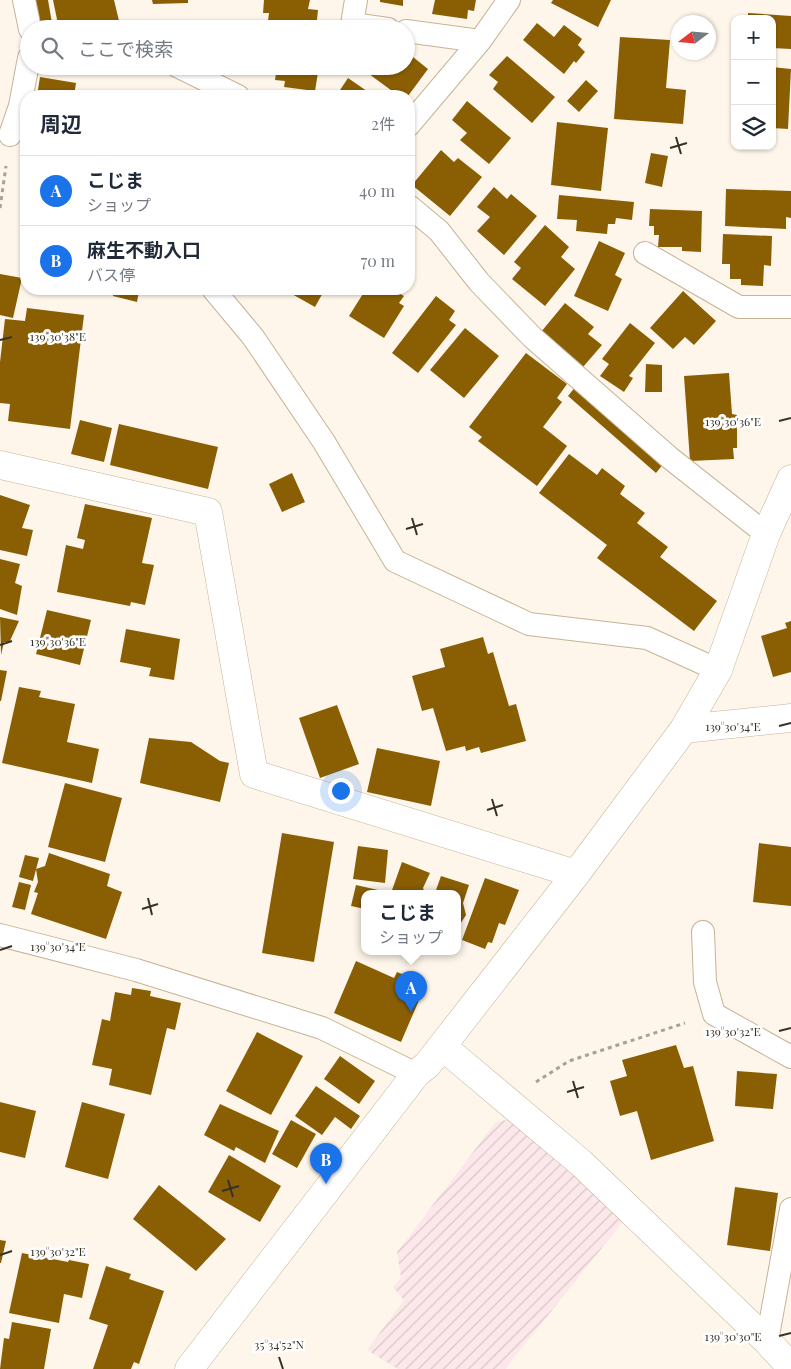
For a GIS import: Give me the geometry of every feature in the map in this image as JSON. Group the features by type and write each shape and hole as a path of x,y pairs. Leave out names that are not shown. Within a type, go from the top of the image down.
{"street":[{"path":"0,465 208,512 254,774 576,874"},
{"path":"189,1369 416,1074 427,1065 576,874 684,729 718,670 766,534 791,480"},
{"path":"684,729 791,718"},
{"path":"442,1046 581,1163 767,1341 791,1367"}],"lane":[{"path":"24,0 28,20"},
{"path":"353,20 356,0"},
{"path":"415,118 480,41 509,0"},
{"path":"415,32 480,41"},
{"path":"23,90 26,75"},
{"path":"195,75 226,90"},
{"path":"9,134 20,106"},
{"path":"415,211 440,231 480,282 532,337 670,458 766,534"},
{"path":"645,253 739,307 791,306"},
{"path":"218,295 253,338 324,442 396,560 529,624 647,638 718,670"},
{"path":"703,932 705,982 714,1014 791,1057"},
{"path":"0,935 136,970 322,1028 416,1074"},
{"path":"767,1341 791,1209"}],"path":[{"path":"0,208 9,134"},
{"path":"512,1104 539,1078 569,1061 714,1014"}],"shaded area":[{"path":"511,1119 625,1219 505,1369 398,1369 367,1350 404,1300 393,1287 401,1277 397,1252 496,1122"}],"building":[{"path":"34,0 48,0 51,20 35,20"},
{"path":"53,0 114,0 119,20 57,20"},
{"path":"152,0 188,0 188,3 153,4"},
{"path":"264,0 310,0 308,9 318,10 317,20 268,20 269,13 263,13"},
{"path":"380,0 403,0 403,6 380,2"},
{"path":"435,0 476,0 474,11 468,10 467,19 432,14"},
{"path":"553,0 611,0 598,27 551,3"},
{"path":"748,13 791,16 791,49 776,48 776,15 748,15"},
{"path":"537,23 554,37 564,25 582,39 578,45 585,52 576,63 574,61 564,74 523,40"},
{"path":"620,37 670,40 666,88 686,90 683,124 614,119"},
{"path":"507,56 555,97 532,123 493,89 498,82 489,75"},
{"path":"415,59 428,69 412,90 391,90 370,75 415,75"},
{"path":"776,67 791,69 788,129 776,128"},
{"path":"276,75 318,75 315,90 284,87 285,81 275,80"},
{"path":"40,77 76,83 75,90 38,90"},
{"path":"348,78 365,90 340,90"},
{"path":"586,80 598,91 579,112 567,101"},
{"path":"467,101 511,138 489,164 460,140 467,133 452,120"},
{"path":"557,122 608,128 601,191 551,185"},
{"path":"441,150 454,162 458,158 482,177 450,216 415,187 415,181"},
{"path":"651,153 668,156 662,187 645,183"},
{"path":"494,187 507,199 511,194 537,216 504,255 477,231 490,217 477,207"},
{"path":"726,189 791,191 791,218 786,217 786,229 725,226"},
{"path":"559,195 634,202 632,220 616,218 615,224 608,224 607,234 576,231 577,220 557,219"},
{"path":"650,209 702,211 701,252 682,251 682,247 658,247 659,235 654,235 654,226 649,226"},
{"path":"545,225 569,247 561,257 575,269 545,306 512,279 521,268 514,262"},
{"path":"723,234 772,236 771,266 764,265 763,286 741,285 741,279 730,279 730,264 722,264"},
{"path":"599,241 625,253 615,275 622,279 608,311 574,296"},
{"path":"0,274 20,278 20,287 13,318 0,315"},
{"path":"683,291 716,321 694,345 685,337 673,349 650,328"},
{"path":"113,295 138,295 137,302"},
{"path":"294,295 322,295 315,307"},
{"path":"362,295 404,296 399,303 404,306 384,338 349,316"},
{"path":"436,296 455,311 449,320 456,325 418,373 392,353"},
{"path":"565,303 594,327 588,334 602,345 583,367 541,332"},
{"path":"27,308 84,315 70,429 8,421 10,404 0,403 0,362 5,319 25,321"},
{"path":"630,323 655,343 629,376 633,378 624,392 600,376 609,364 602,359"},
{"path":"465,328 499,356 464,398 430,370"},
{"path":"526,353 567,384 557,398 562,402 543,427 567,446 537,486 478,441 482,437 469,427"},
{"path":"646,364 662,365 662,392 645,392"},
{"path":"729,373 732,414 737,415 737,448 733,448 734,459 690,461 684,376"},
{"path":"576,386 664,463 656,473 568,396"},
{"path":"80,420 112,428 104,462 71,454"},
{"path":"119,424 218,447 208,489 110,465"},
{"path":"569,454 597,475 602,468 625,486 620,494 645,513 637,523 668,547 660,557 717,601 694,631 597,558 607,545 539,493"},
{"path":"292,473 305,502 282,512 269,484"},
{"path":"0,495 30,505 22,528 33,530 27,556 0,550"},
{"path":"85,504 152,518 142,563 154,565 145,605 131,602 130,606 57,592 66,545 83,549 85,540 77,538"},
{"path":"0,559 20,564 15,583 22,586 17,615 0,609"},
{"path":"47,610 91,620 80,665 36,654"},
{"path":"0,617 19,621 9,643 4,642 1,655"},
{"path":"791,621 791,672 773,677 761,636 787,628 785,623"},
{"path":"126,629 180,639 174,680 149,676 151,668 120,662"},
{"path":"483,637 488,654 493,652 509,706 516,704 526,741 481,753 479,747 466,751 465,746 446,751 433,708 422,711 412,676 445,667 440,649"},
{"path":"0,670 7,671 1,701 0,701"},
{"path":"19,687 41,691 39,697 75,704 67,742 99,749 92,783 2,763"},
{"path":"337,705 359,764 320,778 299,718"},
{"path":"149,738 191,742 220,761 229,763 220,802 140,783"},
{"path":"377,748 440,761 431,806 367,792"},
{"path":"65,783 122,798 105,862 48,847"},
{"path":"282,833 334,842 314,962 262,953"},
{"path":"759,843 791,847 791,906 753,902"},
{"path":"358,846 388,850 385,883 353,879"},
{"path":"49,853 110,874 107,886 122,892 106,939 31,914 38,893 34,892 38,882 36,869 45,866"},
{"path":"25,855 39,858 33,881 19,877"},
{"path":"402,862 430,873 424,890 392,890"},
{"path":"441,876 469,885 463,903 466,915 461,923 461,890 436,890"},
{"path":"485,878 519,890 505,925 499,923 492,943 488,942 485,949 462,940"},
{"path":"19,882 31,885 25,910 12,907"},
{"path":"356,885 378,890 361,890 361,908 351,906"},
{"path":"356,961 394,978 397,972 426,984 401,1042 334,1013"},
{"path":"132,988 151,991 150,996 181,1003 175,1030 167,1028 151,1095 109,1085 112,1069 92,1065 102,1019 110,1021 115,992 131,995"},
{"path":"257,1032 303,1056 271,1115 226,1091"},
{"path":"676,1045 684,1068 693,1066 714,1141 651,1160 637,1111 620,1116 610,1081 627,1076 622,1060"},
{"path":"340,1056 375,1081 359,1104 324,1079"},
{"path":"737,1071 777,1074 773,1109 735,1106"},
{"path":"316,1086 360,1116 351,1129 335,1117 322,1135 295,1116"},
{"path":"0,1102 36,1111 25,1158 0,1152"},
{"path":"82,1102 125,1114 108,1179 65,1167"},
{"path":"220,1104 279,1131 265,1163 236,1147 234,1151 204,1135"},
{"path":"291,1120 316,1134 297,1168 272,1154"},
{"path":"229,1155 281,1186 260,1222 208,1192"},
{"path":"159,1185 226,1239 196,1271 133,1219"},
{"path":"735,1187 778,1193 770,1251 727,1245"},
{"path":"0,1240 6,1241 1,1263 0,1263"},
{"path":"22,1253 89,1264 82,1298 64,1294 59,1323 9,1313"},
{"path":"106,1266 131,1274 129,1279 164,1291 139,1364 134,1362 131,1369 93,1369 108,1325 89,1319"},
{"path":"12,1322 51,1329 44,1369 0,1369 4,1338 9,1339"}],"place":[{"name":"こじま","path":"411,1012"},
{"name":"麻生不動入口","path":"326,1184"}]}
